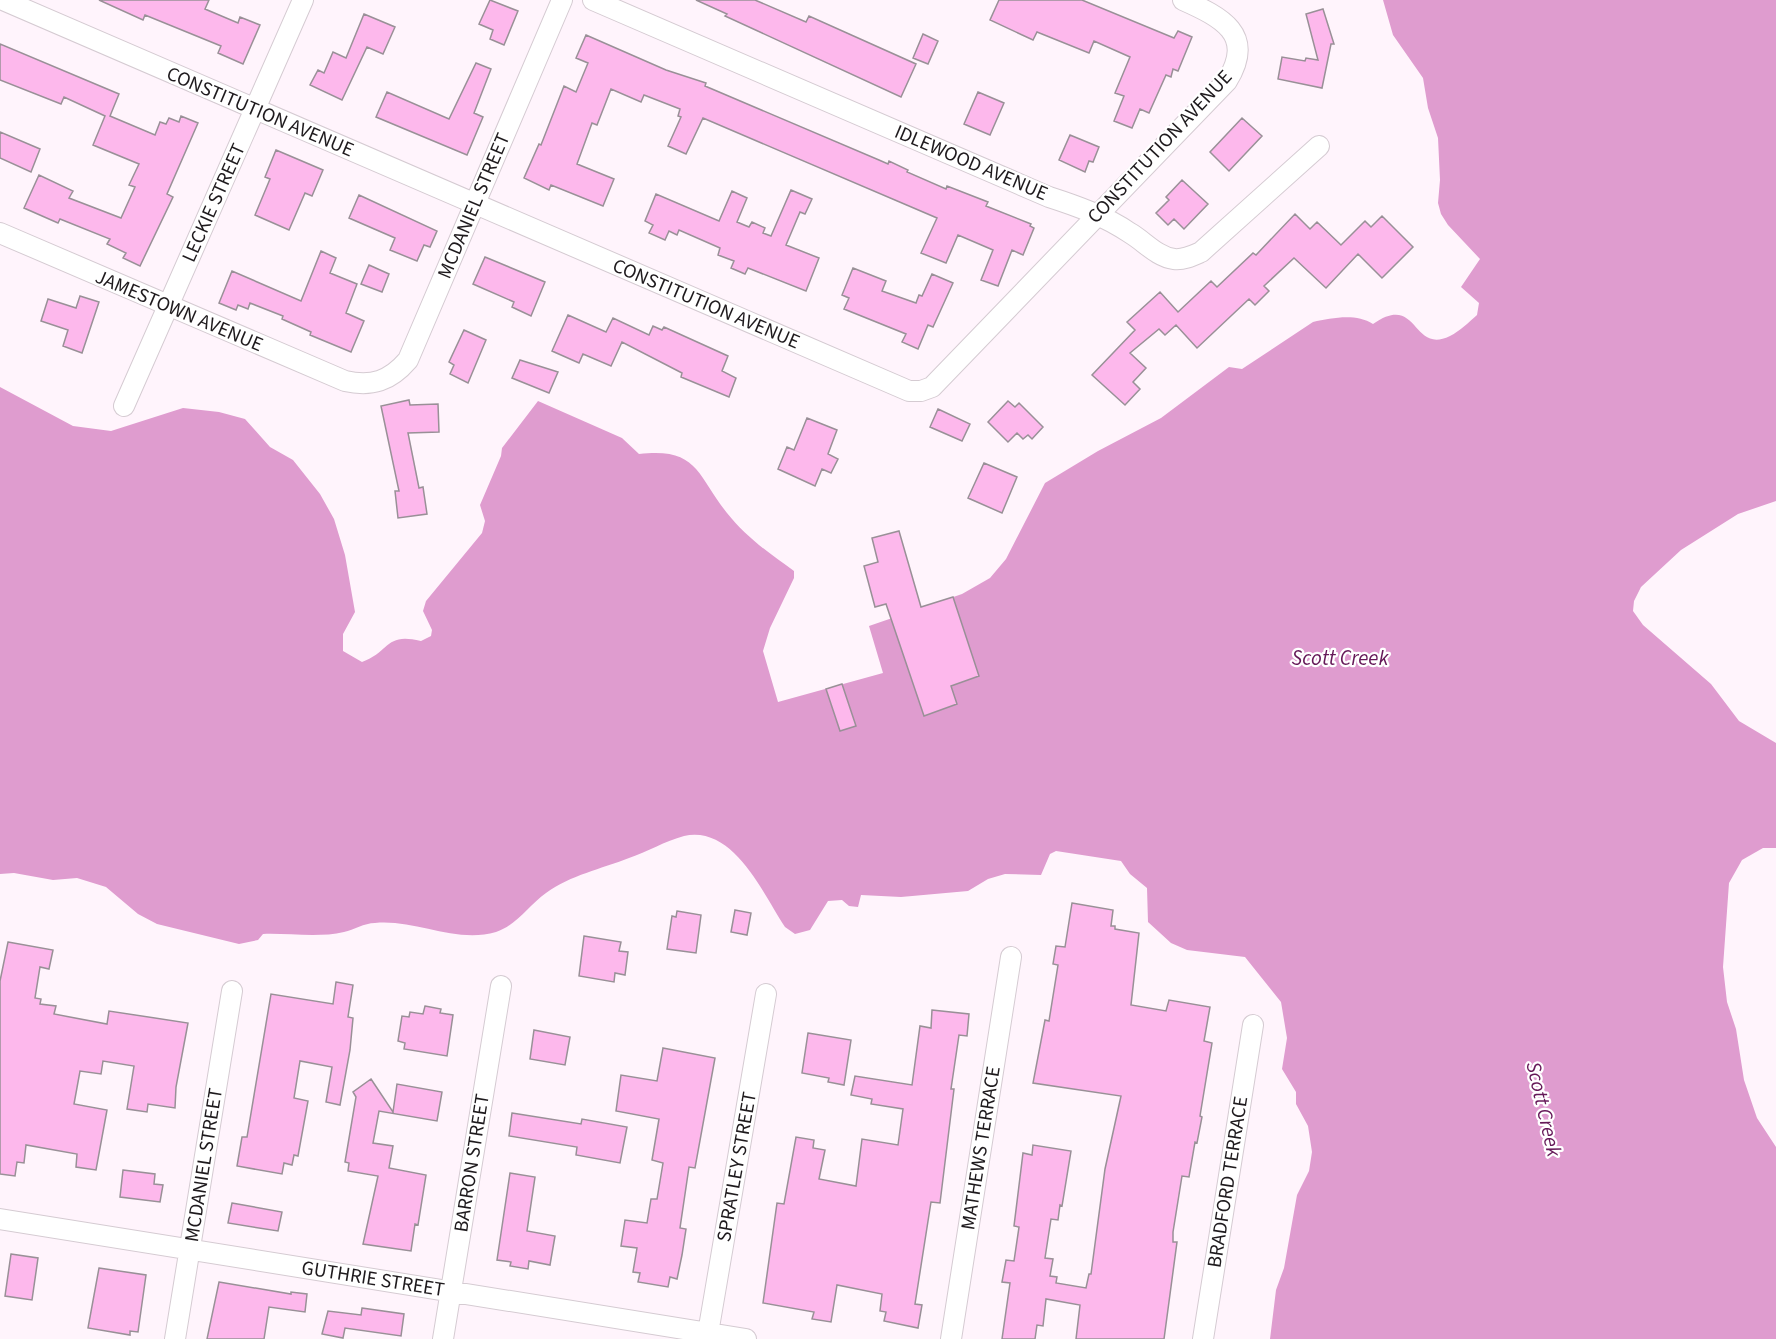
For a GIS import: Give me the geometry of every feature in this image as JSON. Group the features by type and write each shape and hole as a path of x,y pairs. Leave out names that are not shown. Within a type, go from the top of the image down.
{"street":[{"name":"CONSTITUTION AVENUE","path":"3,0 909,391 921,391 932,387 1227,81 1235,69 1238,55 1234,33 1225,22 1190,3"},
{"name":"LECKIE STREET","path":"124,405 303,0"},
{"name":"MCDANIEL STREET","path":"360,385 384,380 398,372 408,360 562,0"},
{"name":"IDLEWOOD AVENUE","path":"593,0 1049,197 1098,215 1130,232 1161,255 1174,259 1188,258 1201,252 1319,146"},
{"name":"JAMESTOWN AVENUE","path":"0,233 167,307 345,381 360,385"},
{"name":"MATHEWS TERRACE","path":"951,1339 1011,957"},
{"name":"BARRON STREET","path":"443,1339 501,986"},
{"name":"MCDANIEL STREET","path":"175,1339 232,992"},
{"name":"SPRATLEY STREET","path":"708,1336 766,994"},
{"name":"BRADFORD TERRACE","path":"1203,1339 1253,1025"},
{"name":"GUTHRIE STREET","path":"0,1219 451,1291 708,1336 746,1339"}],"water":[{"name":"Scott Creek","path":"1383,0 1776,0 1776,501 1738,514 1681,550 1641,587 1634,601 1633,611 1643,625 1711,684 1739,721 1776,743 1776,848 1763,848 1742,860 1729,883 1723,967 1727,1002 1736,1029 1744,1080 1757,1118 1776,1147 1776,1339 1270,1339 1276,1290 1284,1268 1297,1195 1309,1171 1312,1152 1308,1126 1296,1104 1296,1092 1282,1069 1287,1038 1281,1002 1245,957 1187,950 1171,943 1148,922 1147,888 1130,874 1121,861 1056,851 1050,854 1041,875 1005,874 988,879 968,891 901,897 861,895 858,907 849,906 842,900 828,901 810,930 795,934 785,927 757,881 732,851 718,841 702,835 684,836 566,881 546,893 517,920 496,932 466,935 405,924 375,923 334,934 263,934 258,940 239,944 157,924 138,914 106,887 77,878 53,880 14,873 0,874 0,387 73,426 111,431 183,408 219,412 245,419 270,447 293,460 320,494 334,519 345,555 355,612 343,634 343,651 362,662 394,641 409,639 421,641 431,636 432,630 423,611 426,601 482,533 485,521 480,505 501,456 502,448 538,401 622,438 639,454 658,453 673,455 685,460 702,476 727,513 742,530 794,571 794,578 770,628 763,651 778,702 883,673 869,626 962,594 990,578 1006,559 1045,483 1098,451 1161,418 1229,367 1242,369 1313,322 1352,317 1373,324 1388,316 1399,315 1407,319 1428,338 1437,340 1454,334 1477,315 1479,303 1461,287 1480,259 1448,225 1441,214 1438,203 1440,180 1438,138 1428,108 1423,78 1393,35"}],"building":[{"path":"99,0 209,0 205,9 238,23 240,17 260,25 243,64 218,53 221,46 145,15 143,20"},
{"path":"490,0 518,11 504,45 490,39 493,30 479,24"},
{"path":"696,0 755,0 806,22 809,16 916,64 901,97 725,16 727,14"},
{"path":"999,0 1082,0 1174,38 1178,31 1192,37 1178,71 1173,69 1171,77 1166,75 1149,113 1140,109 1132,128 1114,121 1124,96 1115,93 1130,57 1094,41 1089,53 1037,32 1033,40 990,20"},
{"path":"1323,9 1334,44 1331,44 1322,88 1278,79 1282,57 1305,61 1306,58 1318,60 1306,14"},
{"path":"364,14 395,27 383,54 367,47 342,100 310,85 318,70 324,73 333,52 346,58"},
{"path":"923,34 938,41 928,64 913,58"},
{"path":"586,35 666,70 706,83 705,86 888,164 889,161 908,170 907,172 946,189 947,186 988,202 986,206 1031,224 1030,226 1034,228 1023,255 1012,250 998,286 981,280 993,250 958,235 946,263 921,253 937,218 703,118 686,154 668,146 681,117 678,116 680,109 644,95 641,102 611,89 597,125 592,123 577,164 614,179 603,206 551,185 549,190 524,178 539,144 541,145 564,86 576,92 588,63 576,58"},
{"path":"0,44 119,94 110,116 155,135 160,122 166,124 169,118 179,122 181,116 198,123 167,194 173,197 140,266 123,258 126,253 107,244 110,239 60,219 58,223 24,208 39,175 73,191 69,198 121,218 135,187 129,185 139,164 93,145 105,116 64,97 61,104 0,80"},
{"path":"476,63 491,69 474,113 483,117 467,155 376,117 387,92 449,119"},
{"path":"978,92 1004,103 990,135 964,124"},
{"path":"1242,118 1262,136 1229,171 1210,152"},
{"path":"0,132 40,149 31,172 0,158"},
{"path":"1070,135 1099,147 1093,162 1089,161 1085,172 1059,160"},
{"path":"276,150 323,170 312,196 305,193 289,230 255,215 270,179 265,177"},
{"path":"1182,180 1208,204 1184,229 1174,219 1168,225 1156,213 1169,200 1166,197"},
{"path":"791,190 812,199 805,214 800,212 786,245 819,258 806,291 748,268 745,274 731,268 734,261 718,255 720,248 679,230 677,235 669,231 665,240 649,233 653,225 645,221 656,194 719,221 732,191 747,198 737,222 749,227 752,222 765,228 763,233 771,236"},
{"path":"359,195 437,231 430,247 424,245 417,261 390,250 395,238 349,218"},
{"path":"1295,214 1310,229 1317,222 1341,245 1365,221 1371,227 1382,216 1413,247 1382,278 1358,254 1326,288 1294,258 1264,286 1269,291 1255,305 1249,299 1197,348 1176,325 1165,335 1159,329 1130,353 1146,368 1133,382 1140,389 1125,405 1092,375 1135,330 1127,322 1160,292 1178,312 1211,281 1217,287 1253,253 1256,255"},
{"path":"321,251 336,258 330,273 357,284 346,313 364,321 351,352 310,335 311,332 282,319 283,316 250,303 248,309 238,305 236,310 219,303 232,271 301,301"},
{"path":"485,257 545,282 531,316 512,307 514,302 473,284"},
{"path":"369,265 389,274 382,292 361,284"},
{"path":"853,268 886,281 882,291 916,303 919,295 922,296 932,274 953,283 933,327 928,325 918,349 902,342 906,334 844,309 849,298 842,295"},
{"path":"80,296 99,302 82,353 63,346 68,330 41,321 48,299 76,308"},
{"path":"568,315 606,332 613,318 649,335 653,326 662,330 664,327 728,356 722,371 736,378 729,397 681,377 682,373 622,342 611,366 583,354 579,363 552,351"},
{"path":"464,330 486,340 468,383 450,374 454,365 449,362"},
{"path":"520,360 558,372 549,393 512,378"},
{"path":"409,400 410,405 438,404 439,432 408,433 419,488 423,487 427,514 398,518 395,491 399,491 381,406"},
{"path":"1008,401 1015,407 1019,403 1043,427 1032,439 1028,435 1023,439 1017,433 1008,442 988,422"},
{"path":"938,409 970,424 962,441 930,427"},
{"path":"807,418 837,430 828,454 838,459 831,473 822,469 815,486 778,469 787,447 794,450"},
{"path":"984,463 1017,477 1002,513 968,498"},
{"path":"899,531 921,607 953,597 979,676 951,686 957,704 924,716 886,604 875,607 864,566 878,562 872,538"},
{"path":"842,684 856,726 840,731 826,689"},
{"path":"1072,903 1113,910 1111,926 1115,926 1115,929 1139,933 1131,1005 1166,1011 1169,1000 1210,1007 1204,1041 1212,1043 1200,1116 1202,1117 1189,1177 1182,1176 1173,1232 1173,1242 1177,1242 1164,1339 1076,1339 1080,1305 1046,1299 1043,1326 1037,1325 1035,1339 1002,1339 1010,1283 1002,1282 1006,1260 1014,1261 1019,1227 1014,1226 1023,1153 1032,1155 1033,1145 1071,1151 1062,1206 1060,1205 1058,1220 1051,1219 1045,1258 1053,1259 1050,1276 1057,1277 1056,1283 1086,1288 1089,1274 1091,1274 1105,1169 1121,1096 1033,1083 1045,1020 1049,1021 1058,965 1053,964 1056,946 1065,947"},
{"path":"735,910 751,913 747,935 731,932"},
{"path":"677,911 701,915 696,953 667,949 672,916 676,917"},
{"path":"584,936 621,942 619,951 628,952 625,975 615,973 614,982 579,976"},
{"path":"8,942 53,950 49,969 40,967 35,998 41,999 40,1004 56,1006 54,1014 107,1024 109,1011 188,1023 176,1087 175,1108 148,1104 147,1112 127,1109 134,1066 103,1061 101,1074 80,1071 74,1104 107,1110 96,1170 76,1167 77,1154 26,1145 24,1163 17,1162 15,1176 0,1174 0,981"},
{"path":"336,982 353,985 348,1017 353,1018 350,1050 340,1105 326,1102 332,1067 300,1061 294,1098 308,1101 298,1156 294,1155 292,1165 284,1163 282,1174 237,1166 242,1137 247,1137 271,994 333,1004"},
{"path":"425,1006 441,1009 440,1013 453,1015 447,1056 404,1049 405,1043 398,1041 402,1016 409,1017 410,1012 423,1014"},
{"path":"932,1010 969,1014 967,1036 959,1035 951,1089 954,1089 940,1203 931,1202 915,1304 922,1305 918,1328 884,1321 886,1312 880,1311 882,1294 837,1285 831,1322 812,1319 814,1312 763,1303 777,1203 784,1204 796,1137 814,1140 813,1148 825,1150 819,1179 856,1186 862,1139 898,1145 903,1109 871,1104 872,1099 851,1095 855,1076 912,1085 920,1026 931,1028"},
{"path":"534,1030 570,1037 565,1065 530,1059"},
{"path":"808,1033 851,1040 844,1085 828,1082 829,1078 802,1073"},
{"path":"663,1048 715,1058 695,1168 689,1167 680,1228 686,1229 682,1255 677,1279 670,1277 668,1287 638,1282 640,1273 633,1272 637,1248 621,1246 625,1220 647,1223 651,1199 657,1199 663,1163 652,1160 659,1119 616,1111 621,1075 657,1081"},
{"path":"371,1079 393,1112 397,1084 442,1092 437,1121 379,1111 373,1143 393,1146 389,1168 426,1175 418,1225 415,1224 411,1251 363,1244 378,1176 348,1171 349,1163 345,1162 356,1097 353,1092"},
{"path":"512,1113 581,1124 582,1119 627,1127 620,1163 576,1155 577,1147 509,1136"},
{"path":"123,1170 155,1174 154,1184 163,1185 160,1202 120,1197"},
{"path":"510,1173 535,1177 527,1231 555,1236 550,1265 529,1261 528,1269 510,1266 511,1262 497,1260"},
{"path":"232,1203 282,1212 278,1231 228,1223"},
{"path":"11,1254 38,1258 32,1300 5,1296"},
{"path":"99,1268 146,1275 138,1332 130,1331 130,1335 88,1328"},
{"path":"219,1282 291,1294 291,1292 307,1294 305,1312 269,1307 264,1339 207,1339"},
{"path":"362,1308 404,1314 401,1336 345,1328 343,1338 322,1334 328,1311 361,1315"}]}
